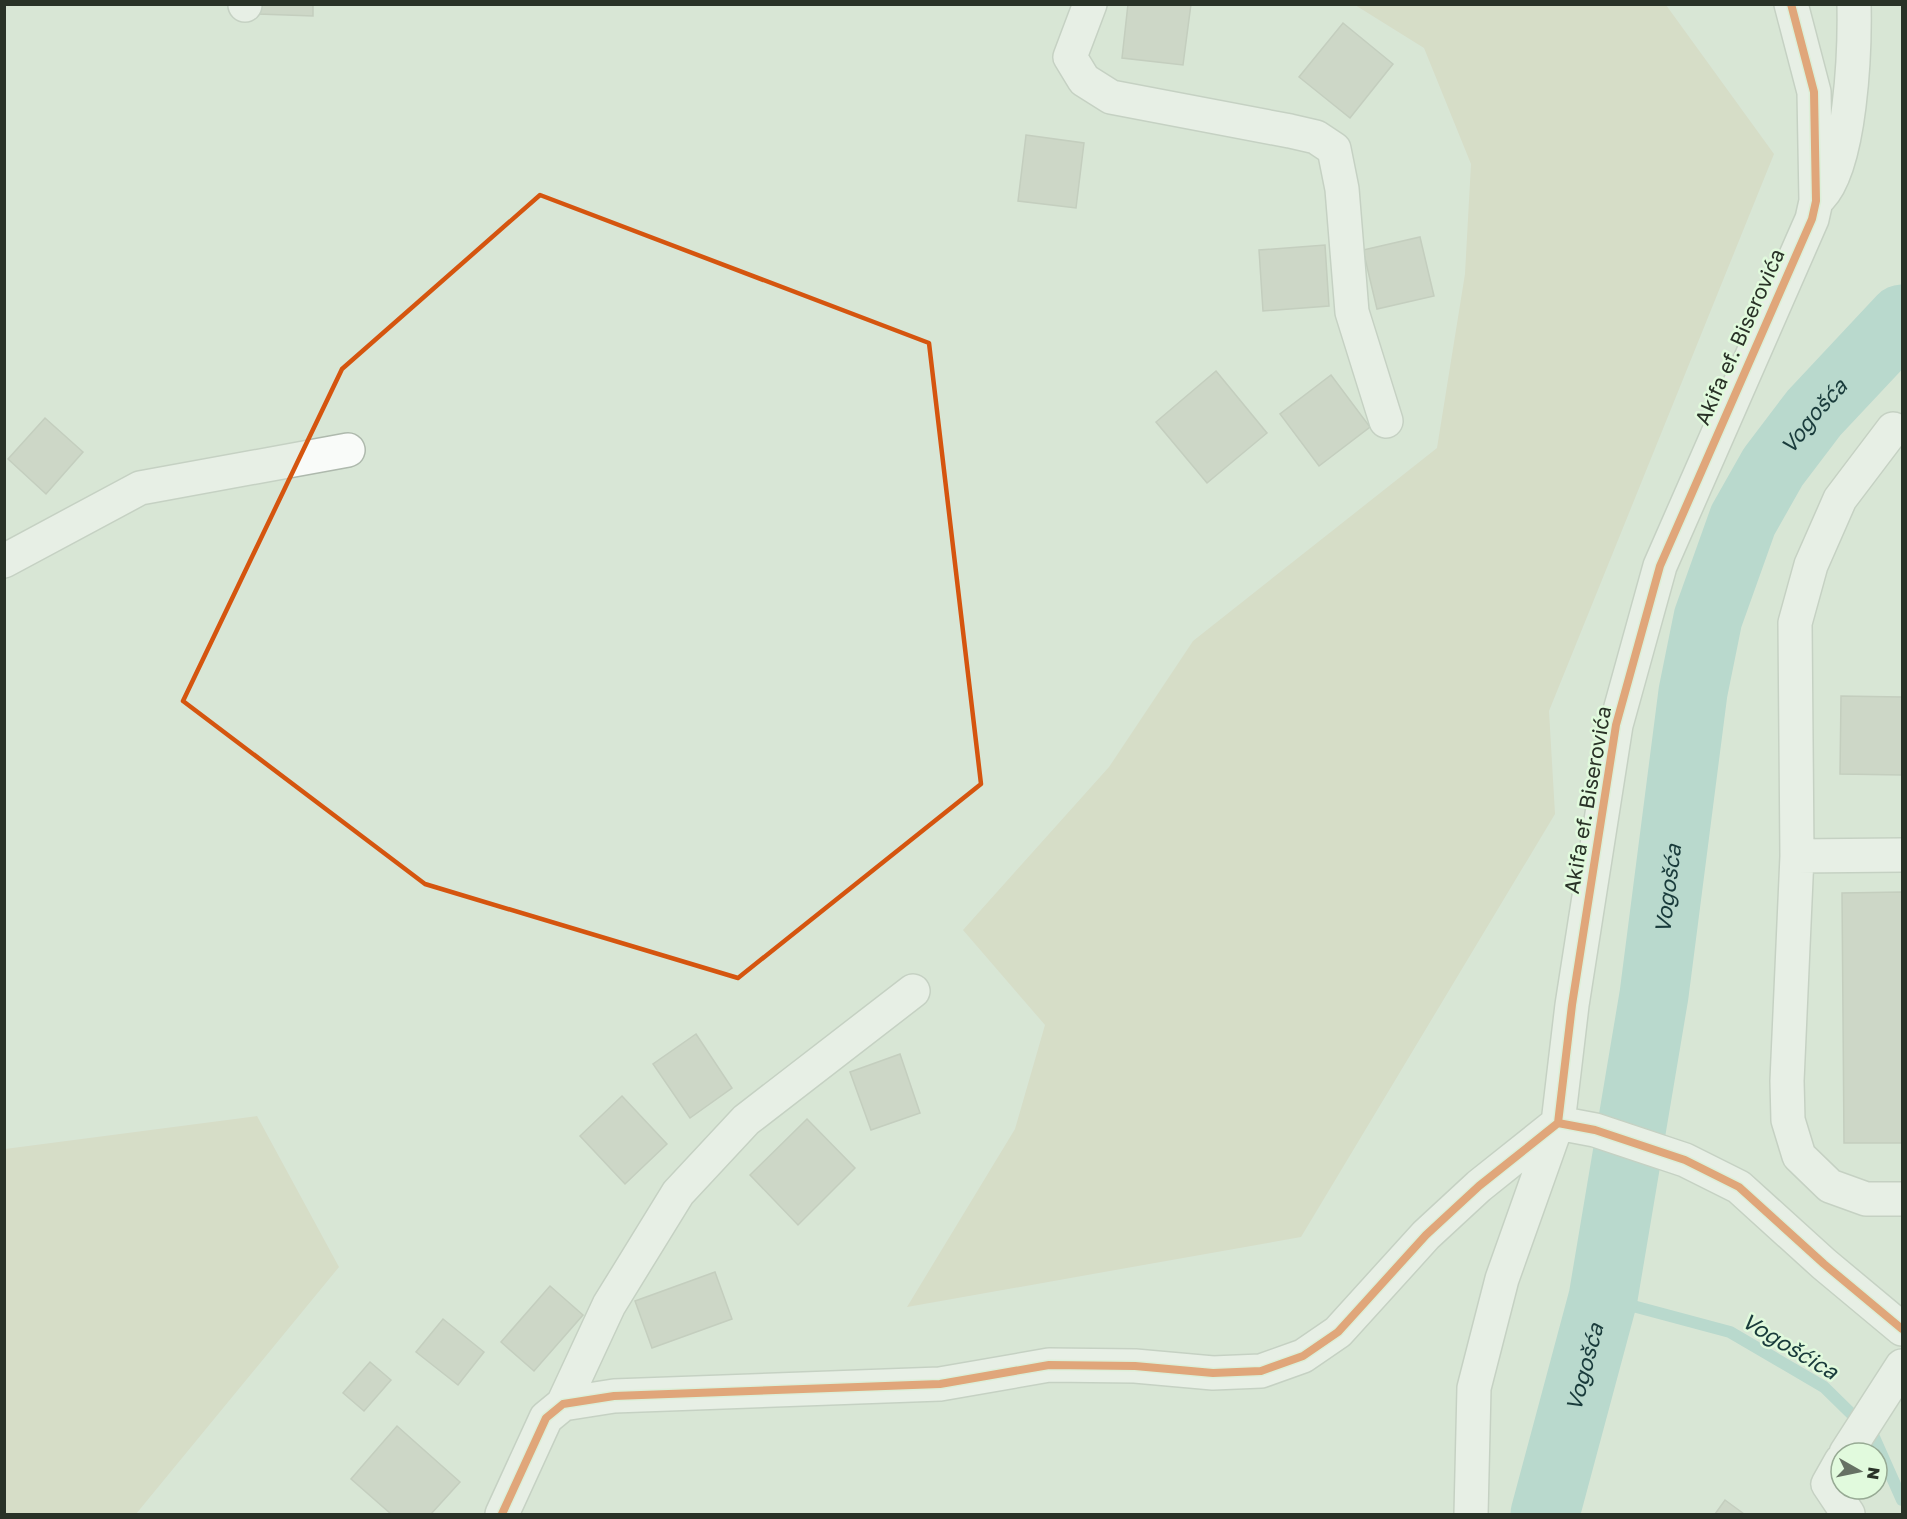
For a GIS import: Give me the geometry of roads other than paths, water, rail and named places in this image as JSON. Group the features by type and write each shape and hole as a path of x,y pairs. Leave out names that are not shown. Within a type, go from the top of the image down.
{"street":[{"path":"1090,4 1070,57 1084,80 1111,97 1316,137 1335,149 1342,189 1352,312 1386,421"},
{"name":"Akifa ef. Biserovića","path":"1471,1515 1474,1388 1502,1279 1558,1123 1572,1005 1616,725 1660,566 1812,219 1816,201 1814,92 1791,4"},
{"path":"1816,201 1826,190 1835,174 1842,142 1855,52 1854,4"},
{"path":"1893,429 1840,499 1811,565 1795,622 1797,856 1787,1081 1788,1120 1799,1156 1830,1186 1866,1198 1902,1199"},
{"path":"4,561 140,488 348,450"},
{"path":"1797,856 1902,855"},
{"path":"502,1515 546,1418 563,1404 609,1305 678,1193 746,1119 913,991"},
{"path":"563,1404 614,1396 940,1384 1049,1365 1135,1366 1213,1373 1261,1371 1303,1356 1338,1332 1434,1228 1479,1185 1558,1123 1595,1130 1685,1160 1739,1187 1824,1264 1902,1329"},
{"path":"1854,1441 1902,1366"},
{"path":"1839,1501 1848,1515"}],"waterway":[{"name":"Vogošća","path":"1545,1514 1603,1298 1654,995 1693,692 1708,618 1743,520 1773,467 1814,413 1902,319"},
{"name":"Vogošćica","path":"1603,1298 1730,1332 1824,1387 1873,1435 1902,1500"}]}
